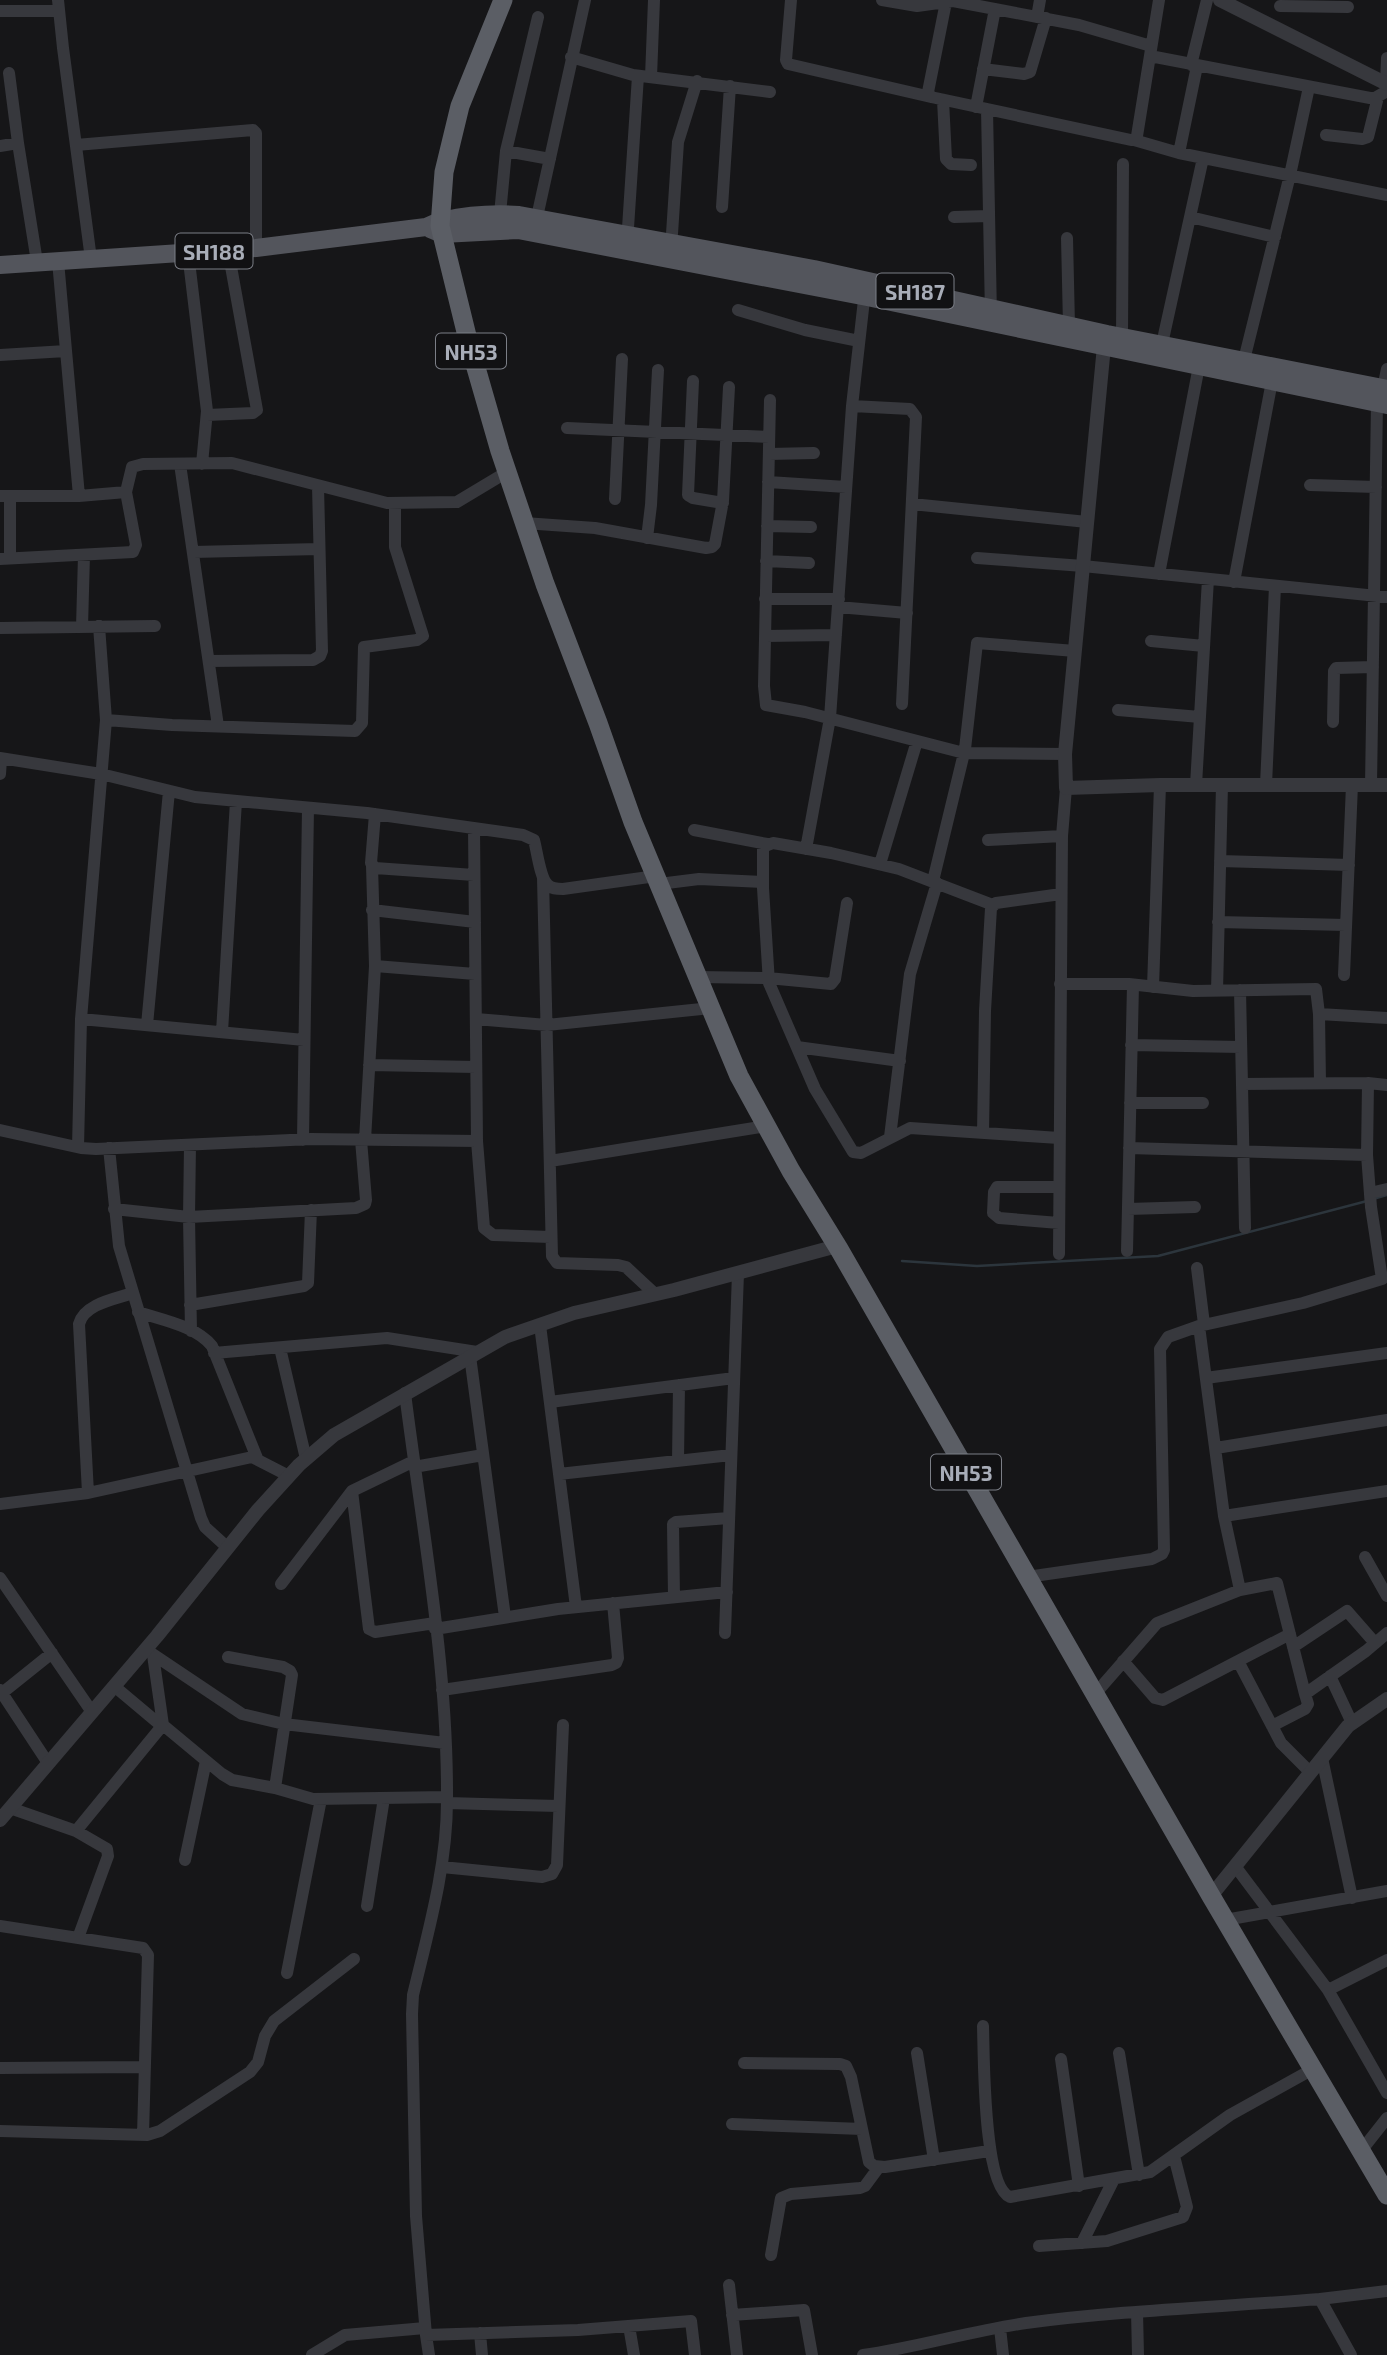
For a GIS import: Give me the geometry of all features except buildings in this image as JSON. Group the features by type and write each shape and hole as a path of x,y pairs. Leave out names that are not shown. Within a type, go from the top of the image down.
{"highway":[{"name":"NH53","path":"503,0 460,106 444,172 436,227 507,472 545,584 633,822 739,1076 766,1126 1387,2195"}],"main road":[{"name":"SH187","path":"436,227 500,214 537,217 586,235"},
{"name":"SH187","path":"436,227 586,235 627,242 991,315 1104,346 1272,381 1383,397"},
{"name":"SH188","path":"0,265 256,248 436,227"},
{"name":"SH187","path":"991,315 1069,325 1244,360 1383,397"}],"street":[{"path":"537,217 585,0"},
{"path":"627,242 654,0"},
{"path":"791,0 786,60 788,64 1134,140 1179,153 1387,195"},
{"path":"882,0 917,6 950,1 1079,25 1194,66 1370,98 1384,89"},
{"path":"984,69 1024,74 1030,72 1041,18 1040,0"},
{"path":"1134,140 1159,0"},
{"path":"1179,153 1207,0"},
{"path":"1220,0 1280,30 1384,89"},
{"path":"950,1 928,92 937,98 946,159 951,164 971,165"},
{"path":"1280,30 1280,3 1348,7"},
{"path":"5,7 59,5 91,259"},
{"path":"991,315 989,216 981,108 984,69 995,9"},
{"path":"500,214 506,151 538,17"},
{"path":"571,57 645,76 770,92"},
{"path":"1326,135 1362,139 1368,137 1384,89 1387,58"},
{"path":"9,73 37,262"},
{"path":"671,251 678,142 697,81"},
{"path":"722,207 730,86"},
{"path":"1244,360 1309,87"},
{"path":"76,145 253,130 256,134 256,248"},
{"path":"0,146 18,143"},
{"path":"506,151 550,159"},
{"path":"1162,344 1203,158"},
{"path":"1122,337 1123,164"},
{"path":"954,217 989,216"},
{"path":"1190,217 1275,237"},
{"path":"1067,238 1069,325"},
{"path":"207,415 253,413 257,410 228,250"},
{"path":"188,253 207,415 202,464"},
{"path":"58,261 79,496"},
{"path":"806,849 831,709 852,407 865,288"},
{"path":"738,310 805,330 859,341"},
{"path":"1059,1254 1061,894 1065,760 1104,346"},
{"path":"0,355 66,351"},
{"path":"615,499 622,359"},
{"path":"1159,574 1199,366"},
{"path":"1371,785 1373,667 1381,597 1376,487 1387,369"},
{"path":"647,538 652,505 658,370"},
{"path":"693,381 688,495 723,503"},
{"path":"1234,582 1272,381"},
{"path":"524,523 590,528 712,547 715,544 723,503 729,387"},
{"path":"770,400 764,686 764,701 767,706 831,709 917,741 965,751 1065,760"},
{"path":"852,407 909,410 915,414 902,704"},
{"path":"567,428 769,437"},
{"path":"769,454 814,453"},
{"path":"126,492 5,497 5,558 129,553 135,549 126,492 137,466 232,463 387,503 457,502 507,472"},
{"path":"180,464 218,726"},
{"path":"768,482 846,487"},
{"path":"1310,485 1376,487"},
{"path":"209,661 313,660 320,656 318,486"},
{"path":"106,720 355,731 361,727 365,647 417,640 423,636 395,547 395,503"},
{"path":"912,504 1087,522"},
{"path":"767,526 811,527"},
{"path":"193,552 319,548"},
{"path":"82,627 84,555"},
{"path":"977,558 1083,566 1381,597"},
{"path":"766,561 809,563"},
{"path":"1197,779 1208,579"},
{"path":"1266,778 1275,586"},
{"path":"765,599 839,603 907,613"},
{"path":"78,1147 80,1018 106,720 99,626"},
{"path":"0,628 155,626"},
{"path":"765,636 836,635"},
{"path":"1151,641 1204,646"},
{"path":"890,1137 912,966 935,882 965,751 977,643 1075,651"},
{"path":"1333,722 1336,668 1373,667"},
{"path":"1118,710 1200,717"},
{"path":"880,864 917,741"},
{"path":"0,774 0,758 101,774 195,797 375,814 530,836 534,840 543,878 552,1256 557,1263 618,1265 626,1268 656,1294"},
{"path":"1066,785 1160,785 1197,779 1222,785 1266,778 1387,785"},
{"path":"1153,987 1160,785"},
{"path":"1217,991 1222,785"},
{"path":"1344,975 1352,785"},
{"path":"147,1025 169,791"},
{"path":"222,1032 236,801"},
{"path":"303,1140 308,808"},
{"path":"114,1209 189,1217 356,1208 365,1204 363,1140 375,966 372,866 375,814"},
{"path":"474,828 477,1141 486,1231 493,1235 550,1237"},
{"path":"694,830 880,864 906,871 993,905 1061,894"},
{"path":"988,840 1062,836"},
{"path":"767,844 764,847 763,882 768,978 815,1089 850,1150 861,1153 910,1128 1059,1138"},
{"path":"1220,861 1349,865"},
{"path":"372,866 474,875"},
{"path":"543,878 553,889 657,880 763,882"},
{"path":"698,977 768,978 828,984 834,982 847,903"},
{"path":"983,1133 985,1011 993,905"},
{"path":"372,910 475,922"},
{"path":"1218,922 1346,925"},
{"path":"375,966 475,974"},
{"path":"1060,984 1133,985 1193,991 1316,989 1320,1083"},
{"path":"1127,1251 1133,985"},
{"path":"1240,990 1245,1228"},
{"path":"476,1019 547,1025 711,1008"},
{"path":"1319,1014 1387,1018"},
{"path":"80,1018 304,1041"},
{"path":"1131,1045 1241,1047"},
{"path":"797,1047 900,1061"},
{"path":"369,1065 476,1067"},
{"path":"1027,1577 1152,1559 1162,1554 1160,1349 1168,1337 1201,1325 1385,1284 1371,1205 1367,1155 1368,1083"},
{"path":"1242,1084 1387,1085"},
{"path":"1130,1102 1203,1103"},
{"path":"550,1161 766,1126"},
{"path":"0,1130 78,1147 109,1148 303,1140 477,1141"},
{"path":"190,1145 191,1331"},
{"path":"109,1148 119,1246 138,1312 203,1522 228,1548"},
{"path":"1129,1148 1367,1155"},
{"path":"1059,1187 997,1187 994,1192 993,1213 996,1218 1059,1223"},
{"path":"1371,1205 1387,1189"},
{"path":"1371,1205 1387,1219"},
{"path":"1128,1209 1195,1207"},
{"path":"190,1305 308,1283 311,1210"},
{"path":"0,1820 114,1686 149,1652 228,1548 289,1476 334,1434 505,1337 574,1313 837,1246"},
{"path":"1197,1268 1206,1378 1224,1516 1239,1585"},
{"path":"726,1633 738,1273"},
{"path":"88,1493 80,1317 94,1307 133,1293"},
{"path":"138,1312 191,1331 207,1341 257,1458"},
{"path":"540,1325 576,1607"},
{"path":"214,1353 387,1338 473,1354"},
{"path":"280,1348 306,1459"},
{"path":"1206,1378 1387,1353"},
{"path":"473,1354 483,1455 505,1617"},
{"path":"550,1402 734,1378"},
{"path":"678,1461 679,1385"},
{"path":"405,1393 442,1690 447,1800 442,1867 413,1996 412,2014 416,2216 429,2355"},
{"path":"1216,1448 1387,1420"},
{"path":"281,1584 352,1491 414,1464 483,1455"},
{"path":"559,1474 732,1455"},
{"path":"0,1504 88,1493 248,1457 257,1458 289,1476"},
{"path":"352,1491 369,1629 375,1632 576,1607 727,1592"},
{"path":"1224,1516 1387,1491"},
{"path":"674,1597 673,1524 729,1518"},
{"path":"1365,1557 1387,1596"},
{"path":"0,1578 92,1712"},
{"path":"1095,1694 1157,1623 1239,1585 1277,1583 1308,1704 1306,1709 1272,1726"},
{"path":"442,1690 616,1663 618,1658 613,1603"},
{"path":"1123,1661 1154,1698 1159,1700 1238,1661 1292,1640 1347,1611 1375,1643"},
{"path":"1306,1694 1387,1633"},
{"path":"149,1652 239,1712 284,1724 444,1743"},
{"path":"149,1652 163,1727"},
{"path":"48,1763 1,1692 52,1653"},
{"path":"228,1657 283,1667 292,1675 275,1788"},
{"path":"1238,1661 1284,1748 1310,1772"},
{"path":"1330,1676 1352,1723"},
{"path":"114,1686 226,1778 321,1800 384,1798 559,1806"},
{"path":"1211,1896 1352,1723 1384,1706"},
{"path":"442,1867 548,1877 555,1871 563,1724"},
{"path":"76,1831 163,1727"},
{"path":"1322,1758 1352,1898"},
{"path":"185,1860 205,1761"},
{"path":"367,1906 384,1798"},
{"path":"287,1973 321,1800"},
{"path":"10,1808 76,1831 106,1846 108,1852 78,1938"},
{"path":"1235,1866 1328,1990 1387,2093"},
{"path":"1225,1920 1387,1891"},
{"path":"0,1926 143,1948 146,1951 143,2135"},
{"path":"0,2131 143,2135 160,2131 250,2071 258,2062 269,2027 354,1959"},
{"path":"1328,1990 1387,1960"},
{"path":"983,2026 989,2151 999,2188 1003,2194 1010,2197 1139,2175 1158,2168 1230,2115 1312,2069"},
{"path":"917,2053 934,2160"},
{"path":"1119,2053 1139,2175"},
{"path":"1061,2059 1079,2186"},
{"path":"744,2063 846,2066 851,2077 869,2161 879,2167 989,2151"},
{"path":"0,2068 145,2067"},
{"path":"1361,2151 1387,2118"},
{"path":"732,2124 862,2129"},
{"path":"1039,2246 1107,2241 1183,2217 1186,2207 1174,2156"},
{"path":"771,2255 781,2198 791,2194 860,2188 865,2186 879,2167"},
{"path":"1082,2243 1114,2179"},
{"path":"729,2285 737,2355"},
{"path":"863,2355 1000,2328 1093,2315 1320,2300 1387,2291"},
{"path":"1320,2300 1351,2355"},
{"path":"732,2315 804,2310 812,2355"},
{"path":"1137,2312 1138,2355"},
{"path":"312,2355 345,2335 426,2331 480,2333 578,2330 691,2321 695,2355"},
{"path":"629,2326 634,2355"},
{"path":"1000,2328 1003,2355"},
{"path":"480,2333 482,2355"},
{"path":"940,2341 941,2355"}],"waterway":[{"path":"1373,1199 1387,1195"},
{"path":"902,1261 977,1266 1158,1256 1367,1201"}]}
